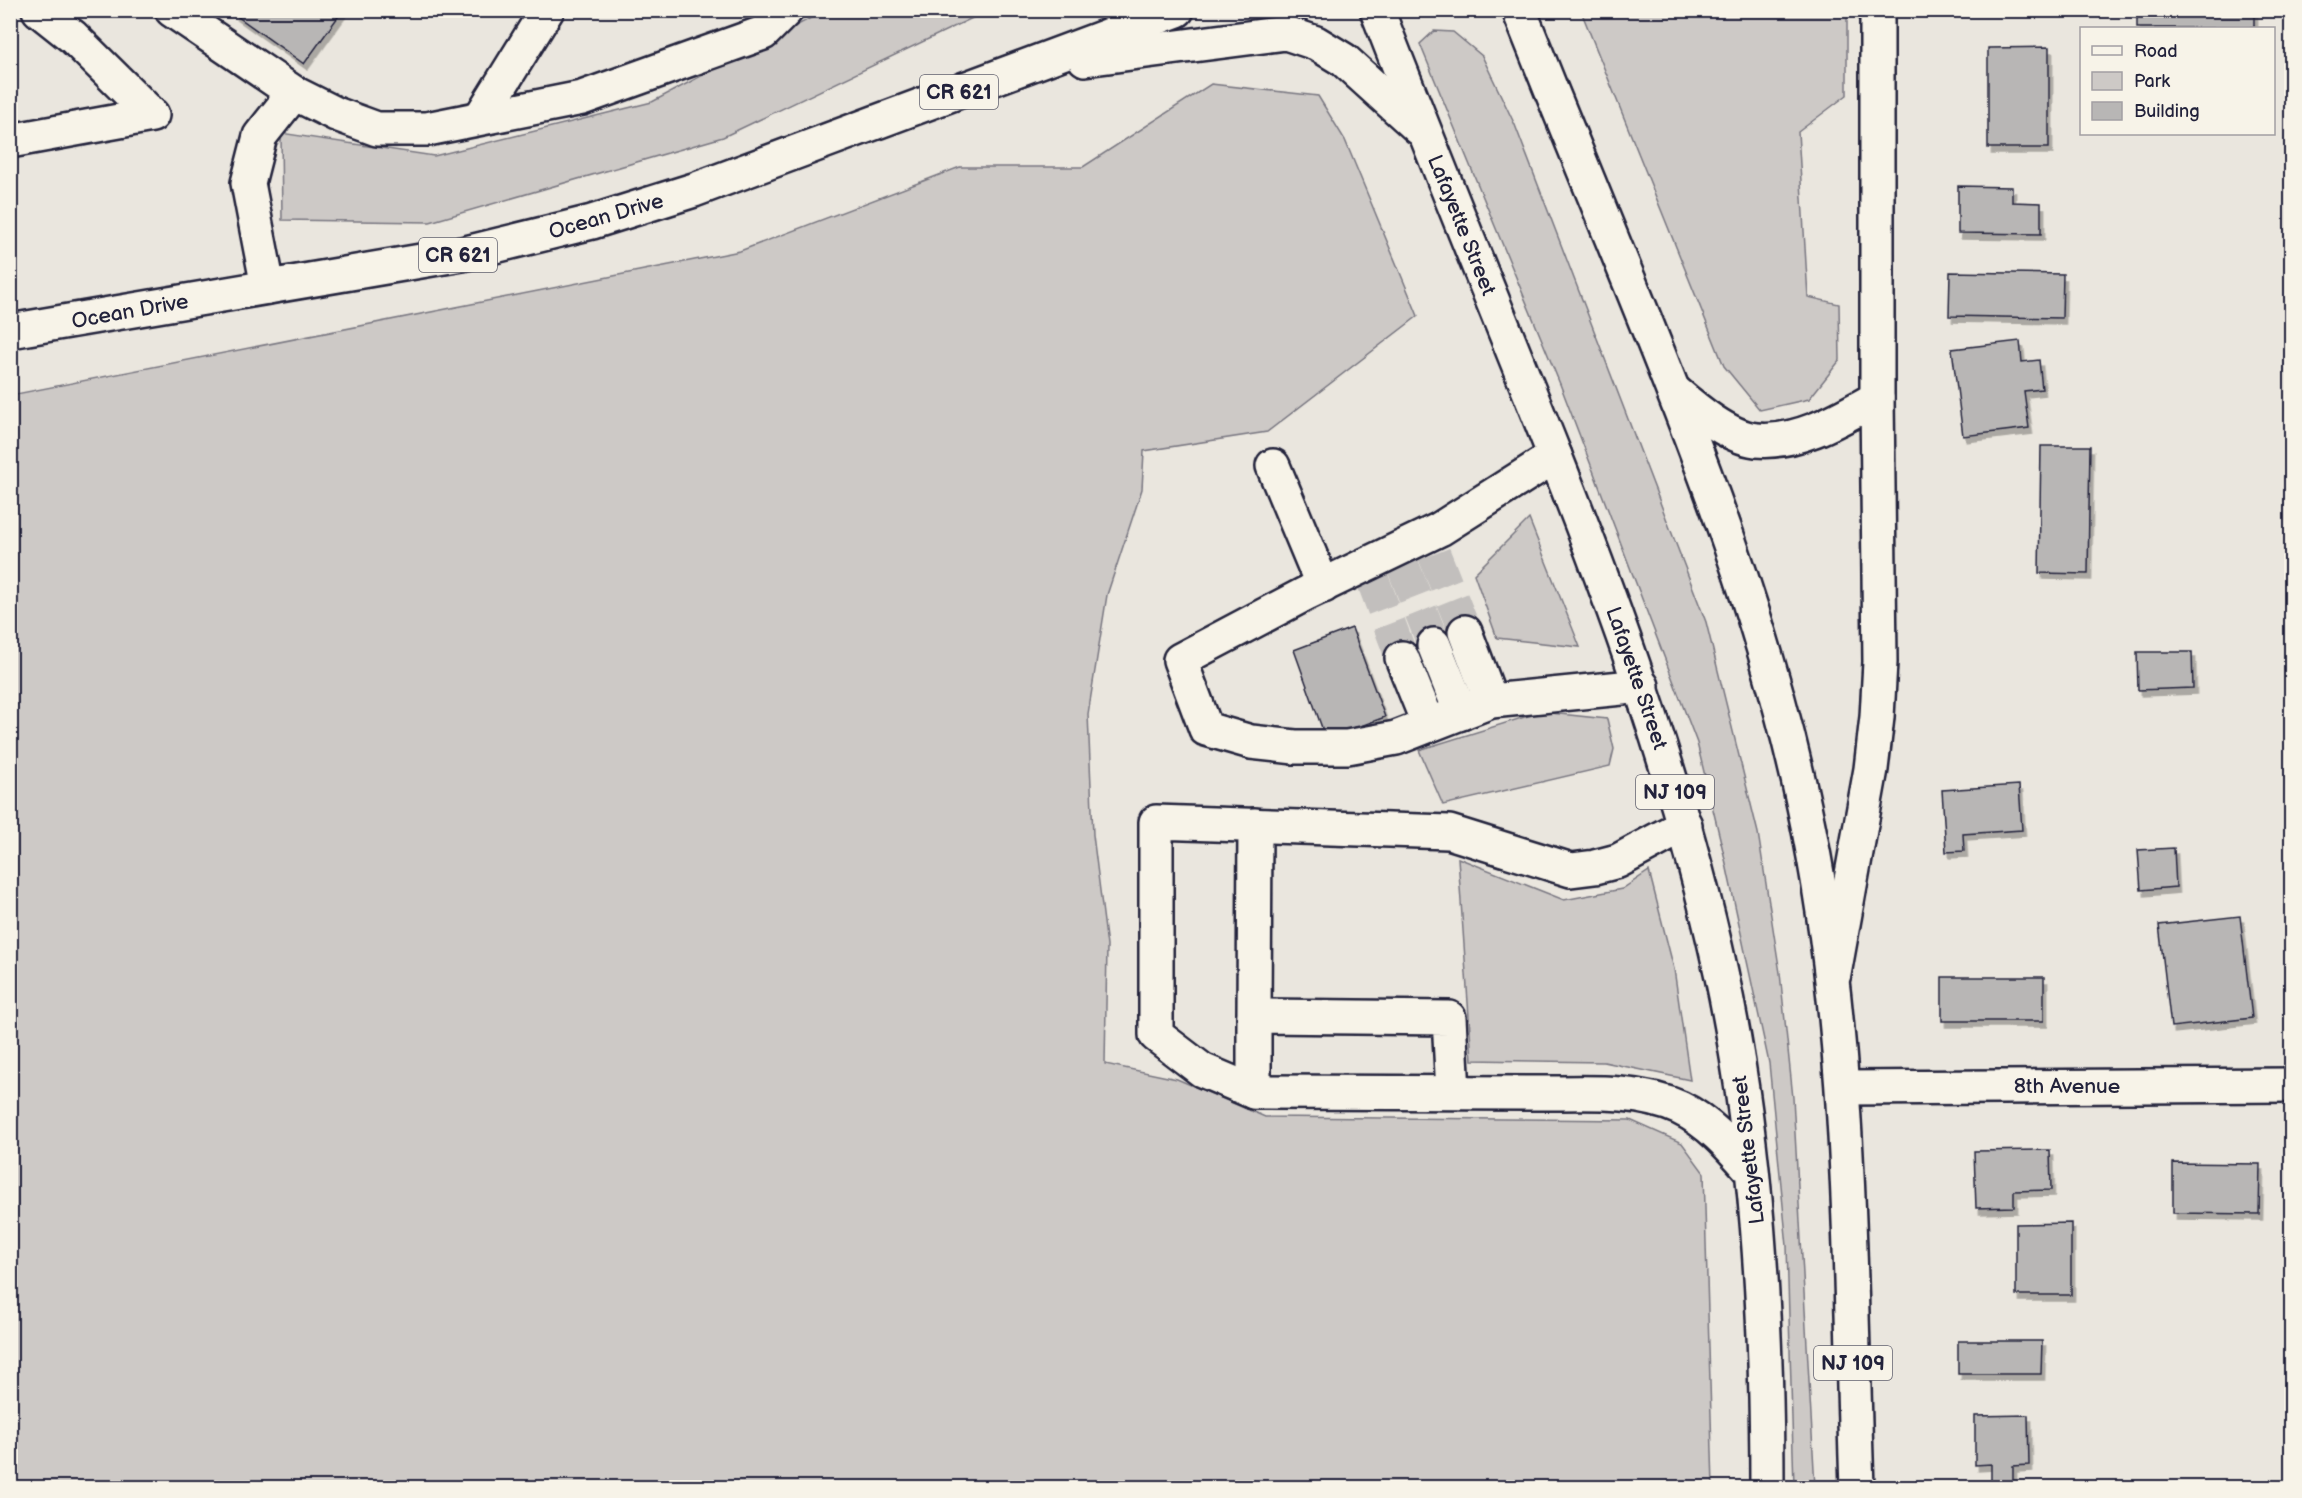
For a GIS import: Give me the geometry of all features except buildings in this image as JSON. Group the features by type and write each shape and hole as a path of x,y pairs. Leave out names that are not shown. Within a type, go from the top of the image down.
{"main road":[{"path":"12,140 152,115 73,37 39,10"},
{"path":"172,10 294,93 336,114 377,129 427,129 582,98 763,33 778,13"},
{"path":"481,117 547,10"},
{"path":"1028,67 1108,10"},
{"name":"Ocean Drive","path":"10,331 462,254 592,222 694,190 1177,10"},
{"name":"Lafayette Street","path":"1377,10 1555,456 1642,686 1685,825 1722,975 1743,1105 1760,1248 1767,1488"},
{"name":"NJ 109","path":"1519,10 1674,391 1725,527 1768,662 1805,808 1833,978 1843,1088 1857,1488"},
{"path":"1833,978 1871,769 1880,662 1876,398 1877,10"},
{"path":"1028,67 1286,33 1316,43 1344,60 1425,134"},
{"path":"268,287 248,183 260,136 294,93"},
{"path":"1674,391 1713,422 1754,440 1773,440 1820,427 1876,398"},
{"path":"1555,456 1431,544 1369,571 1323,586 1180,660 1206,729 1251,742 1284,746 1347,747 1396,738 1491,701 1642,686"},
{"path":"1273,466 1323,586"},
{"path":"1465,632 1491,701"},
{"path":"1434,645 1461,713"},
{"path":"1402,658 1429,725"},
{"path":"1685,825 1618,861 1571,870 1449,832 1156,822 1156,1035 1203,1070 1254,1092 1592,1094 1654,1100 1679,1108 1704,1123 1726,1140 1751,1170"},
{"path":"1254,1092 1256,825"},
{"path":"1254,1016 1449,1018 1453,1092"},
{"name":"8th Avenue","path":"1843,1088 2292,1085"}],"green space":[{"path":"819,11 987,11 723,137 430,222 282,220 281,133 434,156 652,102 813,17"},
{"path":"1581,11 1847,11 1847,95 1798,132 1808,297 1839,304 1840,360 1809,399 1760,410 1724,366"},
{"path":"1434,31 1453,32 1482,56 1515,125 1706,622 1758,833 1780,973 1793,1098 1815,1487 1794,1487 1787,1246 1769,1063 1725,859 1697,743 1560,384 1420,44"},
{"path":"1211,84 1318,96 1345,140 1418,316 1267,432 1144,451 1142,489 1107,595 1088,714 1093,835 1107,946 1105,1064 1177,1079 1265,1117 1630,1120 1682,1143 1704,1173 1713,1487 11,1487 11,395 740,251 960,167 1083,167"},
{"path":"1529,519 1580,647 1497,638 1474,574"},
{"path":"1541,712 1607,719 1614,749 1610,766 1443,805 1419,750"},
{"path":"1458,858 1564,900 1622,889 1649,871 1674,969 1690,1080 1604,1062 1472,1060"}],"tunnel":[{"path":"1434,554 1465,632"},
{"path":"1403,566 1434,645"},
{"path":"1372,578 1402,658"}]}
